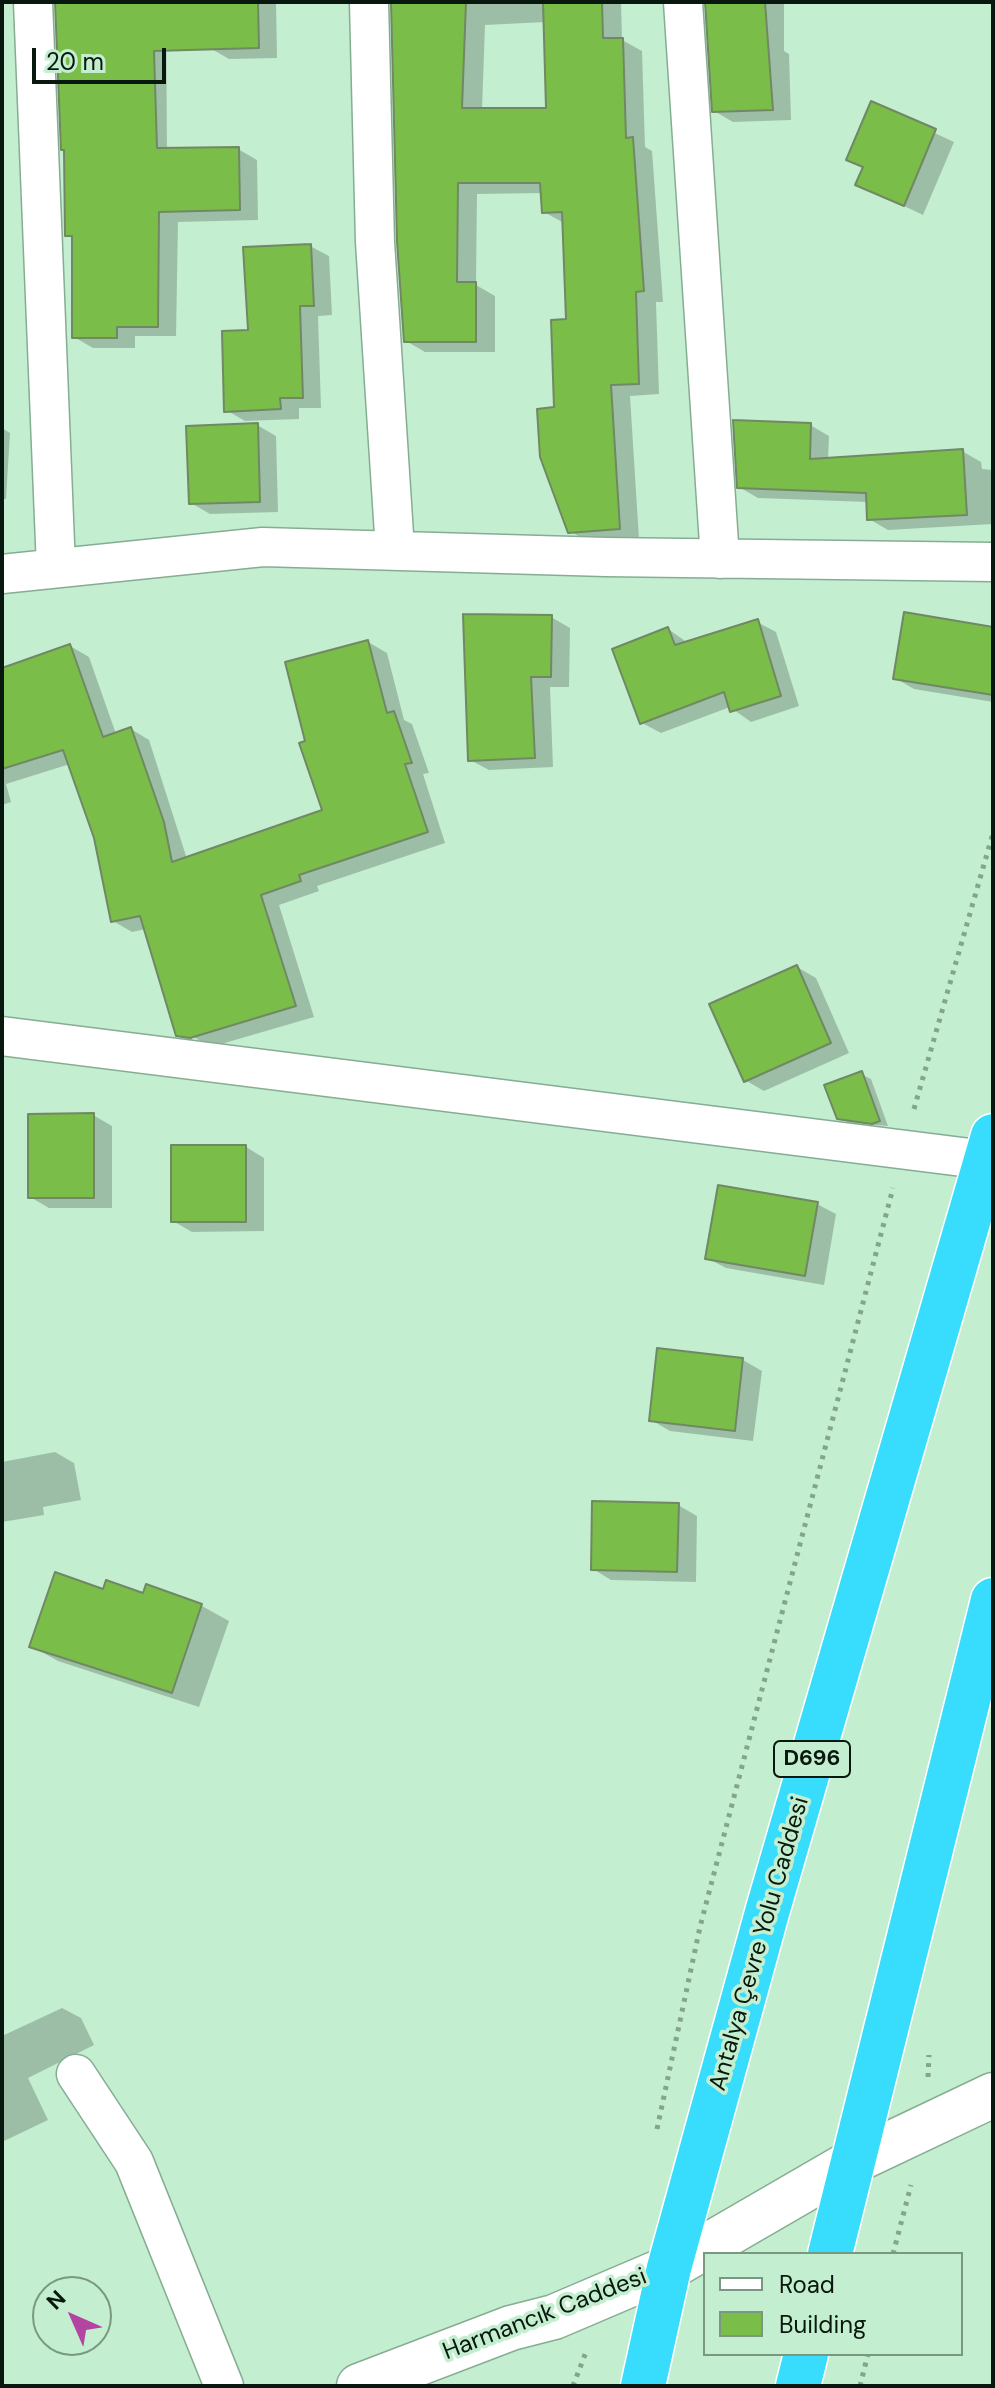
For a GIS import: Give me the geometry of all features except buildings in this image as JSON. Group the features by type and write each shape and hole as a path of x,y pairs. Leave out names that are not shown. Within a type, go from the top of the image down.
{"highway":[{"name":"Antalya Çevre Yolu Caddesi","path":"643,2386 669,2268 768,1909 990,1148"},
{"path":"830,2252 993,1600"},
{"path":"798,2386 806,2356"}],"street":[{"path":"33,2 56,568"},
{"path":"369,2 375,242 395,550"},
{"path":"683,2 720,559"},
{"path":"2,574 263,547 720,559 993,562"},
{"path":"2,1036 903,1149 990,1148"},
{"path":"76,2074 134,2162 224,2386"},
{"name":"Harmancık Caddesi","path":"359,2386 511,2328 554,2317 669,2268 852,2162 993,2095"}],"path":[{"path":"657,2130 700,1927 903,1149 993,833"},
{"path":"894,2252 925,2128 929,2051"},
{"path":"573,2386 608,2295"},
{"path":"860,2386 868,2356"}]}
